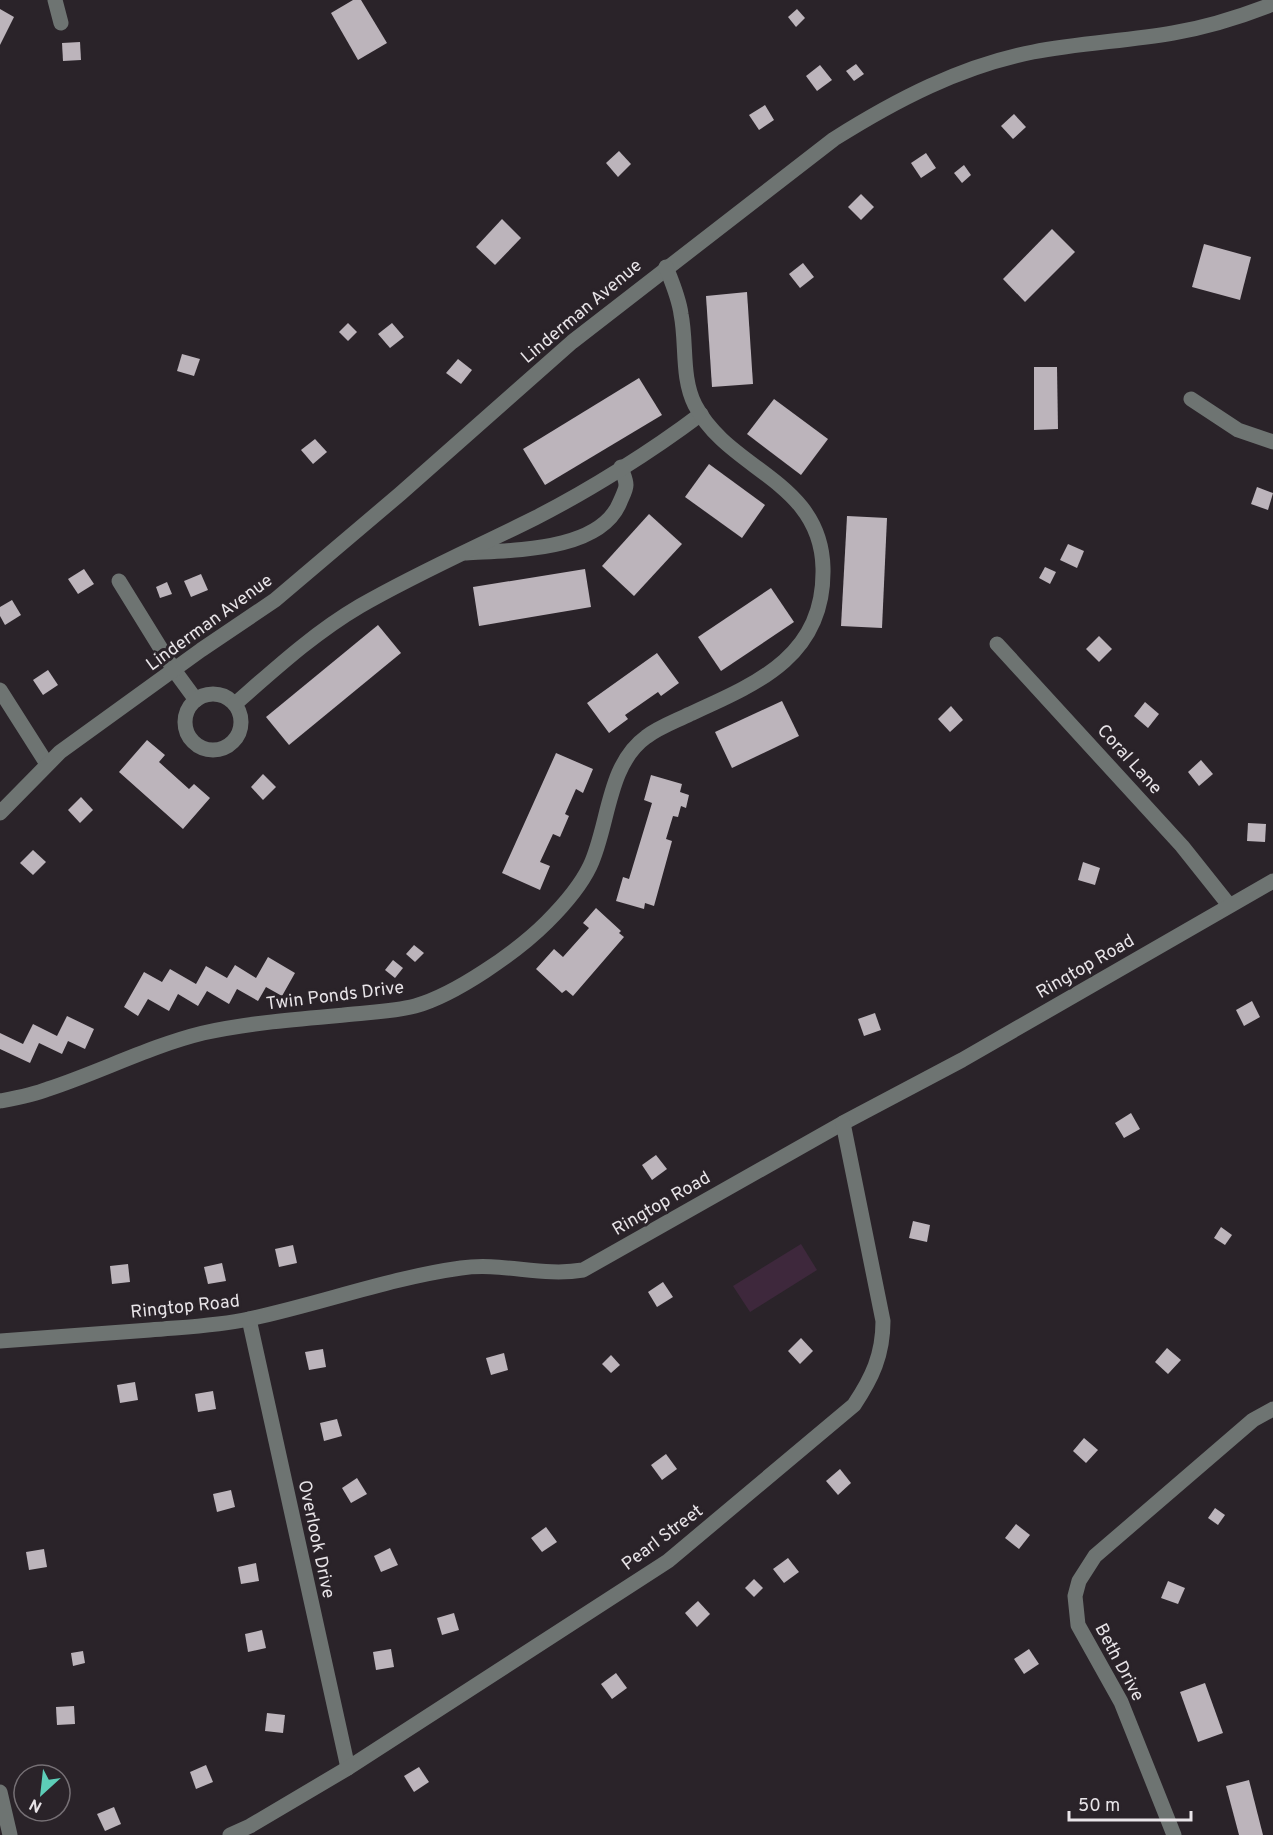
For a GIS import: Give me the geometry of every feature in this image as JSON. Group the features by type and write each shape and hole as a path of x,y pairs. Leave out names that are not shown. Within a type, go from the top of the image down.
{"street":[{"path":"55,0 61,23"},
{"name":"Linderman Avenue","path":"0,813 47,764 174,670 275,600 310,572 572,342 834,139 871,116 940,80 1033,52 1173,33 1225,22 1273,4"},
{"name":"Twin Ponds Drive","path":"0,1101 45,1091 201,1034 274,1021 398,1010 420,1004 474,977 517,949 547,922 578,886 590,867 616,782 638,745 646,737 670,724 751,686 793,655 808,637 816,618 823,567 819,537 803,506 791,492 740,454 701,414 690,391 681,314 666,267"},
{"path":"1191,399 1238,430 1273,442"},
{"path":"235,704 277,665 359,607 459,554 536,517 664,442 701,414"},
{"path":"459,554 540,549 576,538 599,527 618,508 626,486 621,467"},
{"path":"119,581 174,670 196,700"},
{"name":"Coral Lane","path":"997,644 1182,846 1229,905"},
{"path":"0,690 47,764"},
{"path":"212,693 222,695 235,704 242,720 240,731 226,748 204,749 187,734 184,723 186,712 196,700 212,693"},
{"name":"Ringtop Road","path":"0,1341 206,1326 249,1319 387,1283 463,1268 507,1268 567,1273 583,1270 843,1123 962,1060 1229,905 1273,882"},
{"name":"Pearl Street","path":"230,1835 250,1826 348,1768 668,1561 854,1406 873,1375 883,1343 883,1321 843,1123"},
{"name":"Overlook Drive","path":"249,1319 348,1768"},
{"name":"Beth Drive","path":"1174,1835 1121,1702 1078,1625 1075,1596 1079,1581 1095,1556 1252,1420 1273,1409"},
{"path":"0,1792 10,1835"}],"shaded area":[{"path":"801,1244 817,1270 750,1312 733,1286"}],"building":[{"path":"353,0 361,0 387,43 358,60 331,13"},
{"path":"0,9 14,17 0,45"},
{"path":"797,9 805,18 796,27 788,17"},
{"path":"80,42 81,60 63,61 62,43"},
{"path":"856,64 864,74 854,81 846,71"},
{"path":"820,65 832,80 817,91 806,76"},
{"path":"765,105 774,120 759,130 749,115"},
{"path":"1014,114 1026,127 1013,139 1001,126"},
{"path":"619,151 631,164 618,177 606,163"},
{"path":"926,153 936,168 921,178 911,163"},
{"path":"964,165 971,175 962,183 954,173"},
{"path":"861,194 874,207 861,220 848,207"},
{"path":"502,219 521,238 495,265 476,247"},
{"path":"1052,229 1075,252 1025,302 1003,279"},
{"path":"1204,244 1251,257 1240,300 1192,287"},
{"path":"803,263 814,277 800,288 789,274"},
{"path":"747,292 753,384 712,387 706,296"},
{"path":"348,323 357,332 348,341 339,332"},
{"path":"392,323 404,337 390,348 378,334"},
{"path":"182,354 200,359 194,376 177,371"},
{"path":"458,359 472,370 461,384 446,373"},
{"path":"1034,367 1057,367 1058,429 1034,430"},
{"path":"639,378 662,415 545,485 523,449"},
{"path":"774,399 828,439 801,475 747,434"},
{"path":"315,439 327,452 313,464 301,450"},
{"path":"709,464 765,505 742,538 685,497"},
{"path":"1257,487 1273,493 1268,510 1251,504"},
{"path":"649,514 682,544 634,596 602,566"},
{"path":"847,516 887,518 882,628 841,626"},
{"path":"1068,544 1084,551 1077,568 1060,560"},
{"path":"1045,567 1056,572 1050,584 1039,578"},
{"path":"84,569 94,584 78,594 68,579"},
{"path":"585,569 591,607 479,626 473,587"},
{"path":"201,574 208,590 191,597 184,581"},
{"path":"167,582 172,594 160,598 156,587"},
{"path":"771,588 794,622 721,671 698,637"},
{"path":"12,600 21,615 5,625 0,616 0,607"},
{"path":"378,625 401,653 289,745 266,717"},
{"path":"1099,636 1112,649 1099,662 1086,649"},
{"path":"657,653 679,683 661,696 658,692 625,715 628,719 609,733 587,703"},
{"path":"48,670 58,685 43,695 33,680"},
{"path":"782,701 799,736 732,768 715,732"},
{"path":"1145,702 1159,714 1148,728 1134,716"},
{"path":"951,706 963,720 950,732 938,719"},
{"path":"147,740 165,755 159,762 189,789 194,784 210,798 183,829 119,772"},
{"path":"556,753 593,769 583,793 576,789 565,814 569,816 560,837 553,834 540,862 550,866 540,890 502,873"},
{"path":"1201,760 1213,774 1199,786 1188,772"},
{"path":"263,774 276,787 263,800 251,787"},
{"path":"651,775 682,784 680,792 689,795 686,808 681,806 678,817 673,816 666,839 672,841 654,906 645,903 644,909 616,901 623,877 629,879 652,803 644,800"},
{"path":"81,797 93,810 80,823 68,810"},
{"path":"1248,823 1266,824 1265,842 1247,841"},
{"path":"33,850 46,862 33,875 20,863"},
{"path":"1083,862 1100,868 1095,885 1078,880"},
{"path":"596,908 621,931 619,933 624,937 573,996 566,990 562,993 536,969 554,949 563,957 589,928 583,923"},
{"path":"414,945 424,953 415,962 406,954"},
{"path":"268,957 295,973 282,996 266,987 258,1001 237,989 229,1004 207,991 198,1006 178,994 169,1011 148,999 138,1016 124,1007 144,972 162,982 170,969 196,984 206,966 227,978 235,965 256,978"},
{"path":"393,960 403,968 395,978 385,970"},
{"path":"1252,1001 1260,1017 1244,1026 1236,1010"},
{"path":"875,1013 881,1030 864,1036 858,1019"},
{"path":"67,1016 94,1029 85,1049 68,1041 62,1054 39,1043 30,1063 0,1049 0,1033 23,1044 33,1024 57,1036"},
{"path":"1131,1113 1140,1129 1124,1138 1115,1123"},
{"path":"656,1155 667,1169 652,1180 642,1165"},
{"path":"913,1221 930,1225 927,1242 909,1238"},
{"path":"1221,1227 1232,1235 1225,1245 1214,1238"},
{"path":"293,1245 297,1263 279,1267 275,1249"},
{"path":"222,1263 226,1281 208,1284 204,1267"},
{"path":"128,1264 130,1282 112,1284 110,1266"},
{"path":"663,1282 673,1297 657,1307 648,1292"},
{"path":"801,1338 813,1351 800,1364 788,1351"},
{"path":"1167,1348 1181,1360 1168,1374 1155,1362"},
{"path":"323,1349 326,1367 309,1370 305,1352"},
{"path":"504,1353 508,1370 491,1375 486,1358"},
{"path":"611,1355 620,1365 611,1373 602,1364"},
{"path":"135,1382 138,1400 120,1403 117,1385"},
{"path":"213,1391 216,1409 198,1412 195,1394"},
{"path":"337,1419 342,1436 324,1441 320,1423"},
{"path":"1084,1438 1098,1450 1086,1463 1073,1451"},
{"path":"666,1454 677,1469 662,1480 651,1465"},
{"path":"840,1469 851,1483 838,1495 826,1481"},
{"path":"357,1478 367,1494 351,1503 342,1488"},
{"path":"231,1490 235,1507 217,1512 213,1494"},
{"path":"1215,1508 1225,1515 1218,1525 1208,1518"},
{"path":"1016,1524 1030,1535 1019,1549 1005,1538"},
{"path":"546,1527 557,1542 542,1552 531,1538"},
{"path":"390,1548 398,1565 381,1572 374,1556"},
{"path":"44,1549 47,1567 29,1570 26,1552"},
{"path":"788,1558 799,1572 784,1583 773,1569"},
{"path":"256,1563 259,1581 241,1584 238,1567"},
{"path":"754,1579 763,1588 754,1597 745,1588"},
{"path":"1168,1581 1185,1588 1178,1604 1161,1598"},
{"path":"698,1601 710,1614 697,1627 685,1613"},
{"path":"454,1613 459,1630 442,1635 437,1618"},
{"path":"262,1630 266,1648 248,1652 245,1634"},
{"path":"391,1649 394,1667 376,1670 373,1652"},
{"path":"1029,1649 1039,1664 1024,1674 1014,1659"},
{"path":"83,1651 85,1663 73,1666 71,1653"},
{"path":"616,1673 627,1688 612,1699 601,1684"},
{"path":"1205,1683 1223,1733 1198,1742 1180,1692"},
{"path":"74,1706 75,1724 57,1725 56,1707"},
{"path":"267,1713 285,1715 283,1733 265,1731"},
{"path":"206,1765 213,1782 196,1789 190,1772"},
{"path":"419,1767 429,1782 414,1792 404,1776"},
{"path":"1249,1780 1263,1835 1239,1835 1226,1786"},
{"path":"114,1807 121,1824 105,1831 97,1814"}]}
